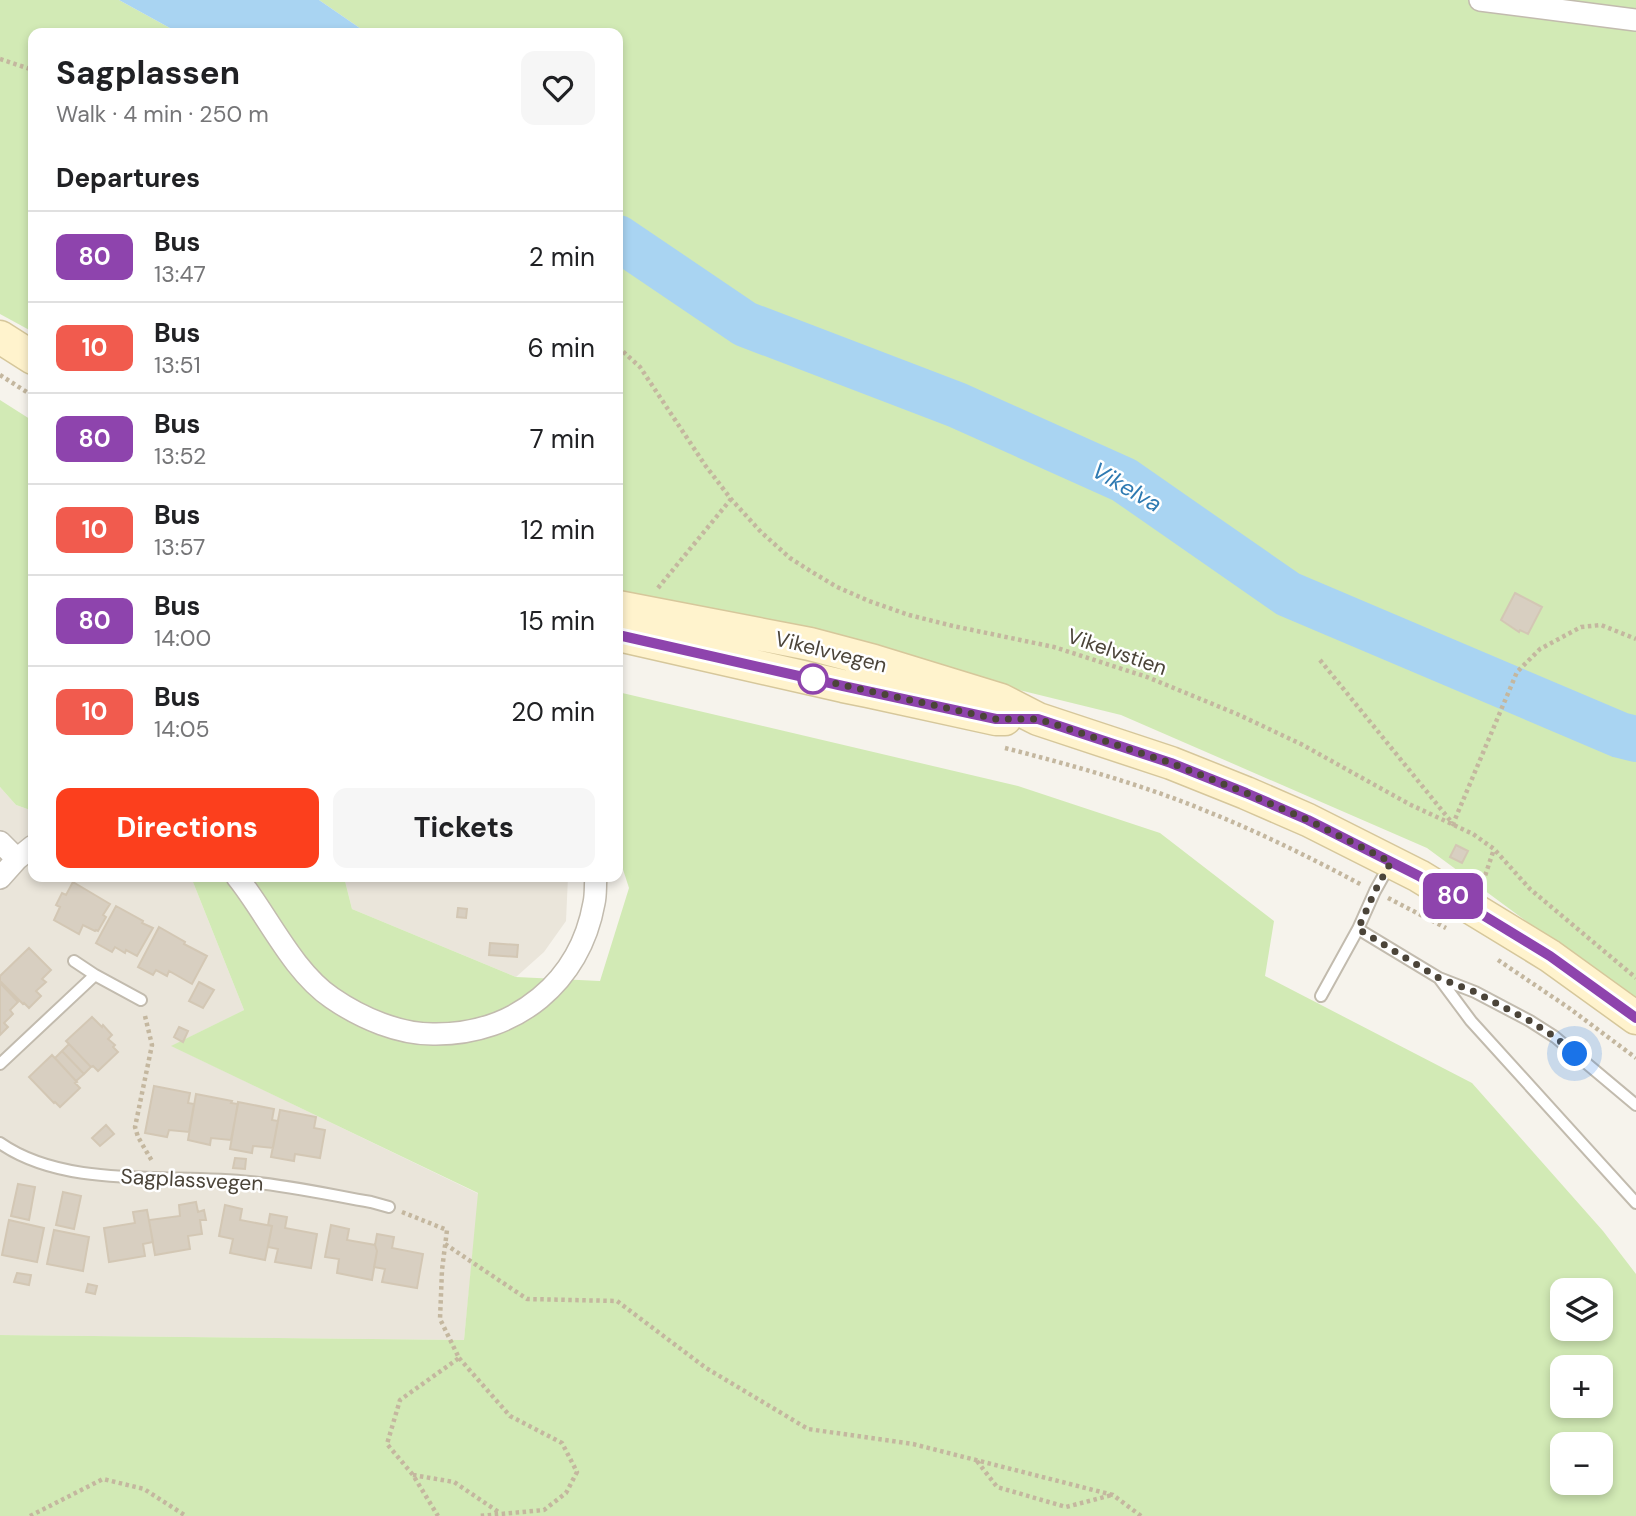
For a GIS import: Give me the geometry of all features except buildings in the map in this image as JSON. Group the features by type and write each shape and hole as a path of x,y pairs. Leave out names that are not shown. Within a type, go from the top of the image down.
{"street":[{"path":"1480,0 1636,20"},
{"path":"0,337 28,355"},
{"name":"Vikelvvegen","path":"623,618 810,644 1001,700 1038,719 1171,763 1308,820 1419,876 1550,956 1636,1018"},
{"path":"0,842 25,852 0,878"},
{"path":"240,882 275,933 318,988 379,1022 407,1031 434,1035 464,1033 493,1025 539,1000 572,962 586,931 595,901 596,882"}],"lane":[{"path":"1321,996 1391,862"},
{"path":"1358,929 1439,978 1475,992 1538,1026 1555,1037 1636,1105"},
{"path":"74,961 141,1000"},
{"path":"0,1063 95,975"},
{"path":"1439,978 1471,1021 1636,1203"},
{"name":"Sagplassvegen","path":"0,1143 40,1163 75,1171 114,1176 248,1181 389,1207"}],"path":[{"path":"0,59 28,68"},
{"name":"Vikelvstien","path":"623,352 640,367 705,465 731,499 761,532 790,558 837,587 869,601 953,626 1054,647 1170,686 1301,744 1409,804 1473,834 1494,849 1530,889 1636,978"},
{"path":"0,374 28,393"},
{"path":"623,618 656,591 731,499"},
{"path":"1320,660 1453,824 1517,671 1540,649 1581,627 1601,625 1636,639"},
{"path":"995,745 1086,769 1212,813 1305,855 1451,932"},
{"path":"1474,909 1494,849"},
{"path":"1491,956 1569,1008 1636,1058"},
{"path":"141,1000 152,1045 135,1127 138,1137 162,1177"},
{"path":"389,1207 447,1230 440,1318 459,1358 510,1416 562,1443 578,1472 566,1493 544,1510 479,1516"},
{"path":"445,1244 527,1299 617,1301 706,1368 808,1429 913,1444 1113,1495 1140,1516"},
{"path":"438,1516 413,1475 387,1444 400,1400 459,1358"},
{"path":"977,1461 997,1487 1066,1507 1113,1495"},
{"path":"413,1475 454,1482 501,1514"},
{"path":"30,1516 103,1479 144,1489 186,1516"}],"shaded area":[{"path":"0,787 16,805 28,809 28,882 193,882 244,1010 172,1046 479,1194 464,1340 0,1335"},
{"path":"345,882 568,882 566,921 544,952 516,977 352,909"}],"green space":[{"path":"0,0 119,0 170,28 28,28 28,329 0,314"},
{"path":"319,0 1636,0 1636,1002 1427,848 1121,715 623,591 623,28 360,28"},
{"path":"0,400 28,418 28,809 16,805 0,787"},
{"path":"623,693 1018,786 1160,833 1274,921 1265,976 1472,1083 1603,1231 1636,1274 1636,1516 0,1516 0,1335 464,1340 478,1193 171,1046 244,1010 193,882 345,882 352,909 516,977 600,981 629,888 623,869"}],"water":[{"path":"119,0 319,0 360,28 170,28"}],"waterway":[{"name":"Vikelva","path":"623,241 745,324 957,405 1124,480 1288,594 1620,735 1636,739"}],"bus line":[{"name":"80","path":"623,636 996,719 1038,719 1171,763 1308,820 1419,876 1550,956 1636,1018"}],"route":[{"path":"813,679 806,677 996,719 1038,719 1171,763 1308,820 1391,862 1358,929 1439,978 1495,1001 1530,1021 1575,1054"}]}
